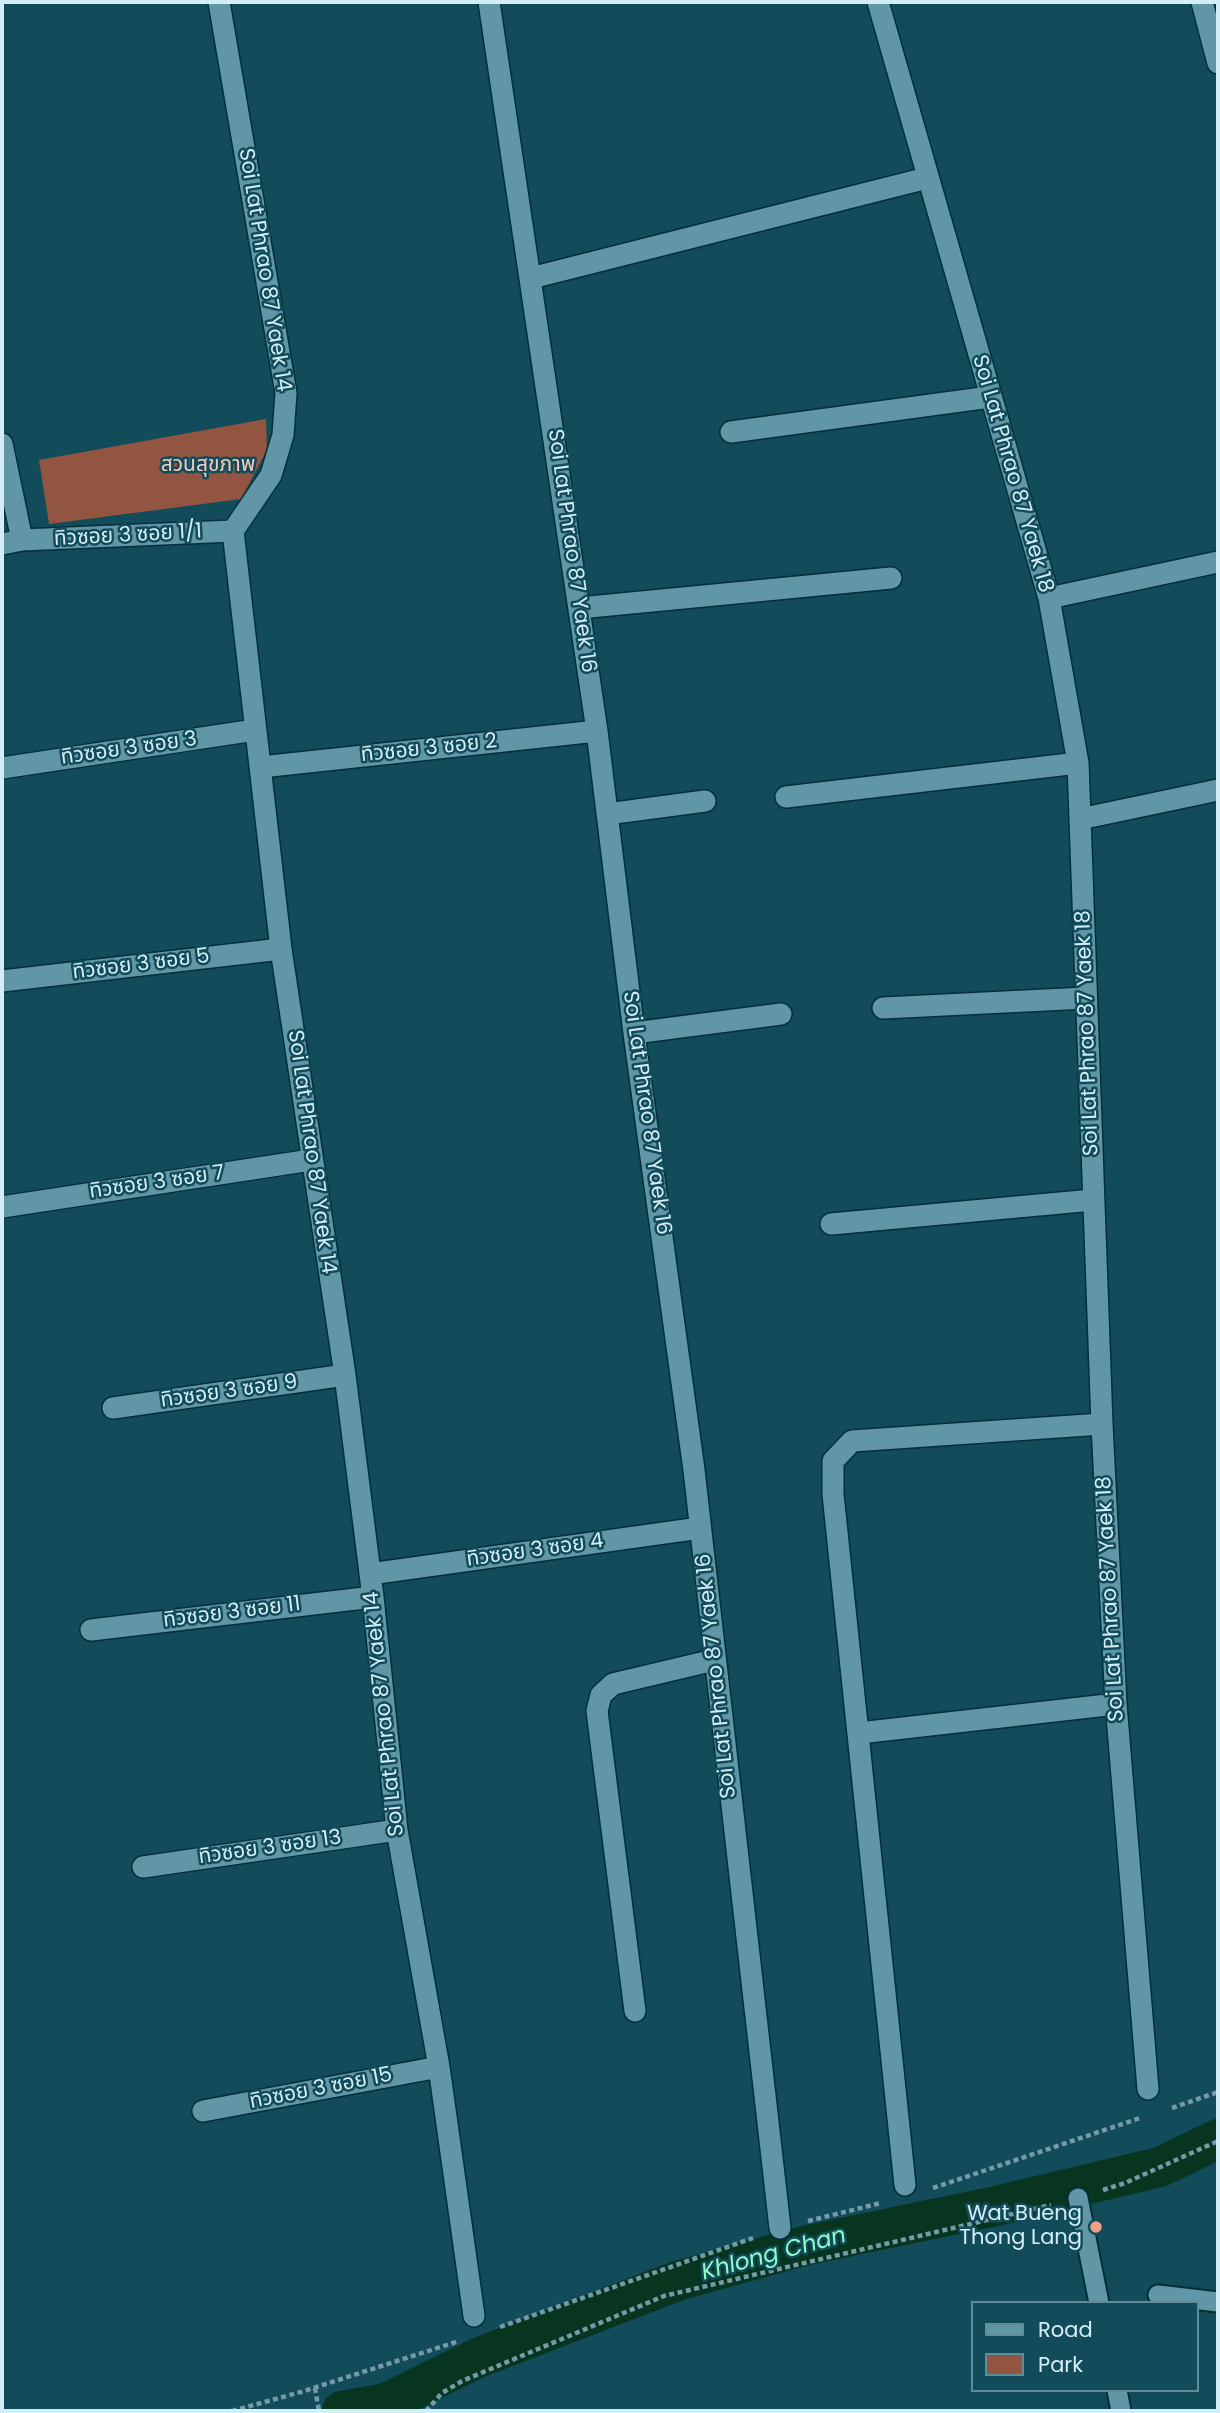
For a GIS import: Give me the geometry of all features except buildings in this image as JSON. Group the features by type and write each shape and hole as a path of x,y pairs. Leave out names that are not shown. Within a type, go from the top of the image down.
{"street":[{"name":"Soi Lat Phrao 87 Yaek 14","path":"219,2 286,393 284,435 271,475 233,531 281,949 345,1375 373,1597 397,1829 439,2067 474,2316"},
{"name":"Soi Lat Phrao 87 Yaek 16","path":"489,2 597,731 700,1528 780,2228"},
{"name":"Soi Lat Phrao 87 Yaek 18","path":"878,2 1049,598 1078,763 1102,1424 1116,1704 1148,2089"},
{"path":"1202,2 1218,63"},
{"path":"531,278 927,178"},
{"path":"731,432 990,397"},
{"name":"ทิวซอย 3 ซอย 1/1","path":"2,444 12,542 233,531"},
{"path":"1049,598 1218,562"},
{"path":"579,608 891,578"},
{"name":"ทิวซอย 3 ซอย 3","path":"2,768 255,730"},
{"name":"ทิวซอย 3 ซอย 2","path":"261,767 597,731"},
{"path":"786,797 1078,763"},
{"path":"1080,819 1218,790"},
{"path":"607,814 705,801"},
{"name":"ทิวซอย 3 ซอย 5","path":"2,981 281,949"},
{"path":"883,1008 1086,998"},
{"path":"634,1033 781,1014"},
{"name":"ทิวซอย 3 ซอย 7","path":"2,1206 311,1160"},
{"path":"831,1224 1093,1200"},
{"name":"ทิวซอย 3 ซอย 9","path":"113,1408 345,1375"},
{"path":"905,2185 833,1494 833,1461 852,1441 1102,1424"},
{"name":"ทิวซอย 3 ซอย 4","path":"370,1574 700,1528"},
{"name":"ทิวซอย 3 ซอย 11","path":"91,1630 373,1597"},
{"path":"635,2011 597,1711 601,1695 612,1684 714,1660"},
{"path":"859,1733 1116,1704"},
{"name":"ทิวซอย 3 ซอย 13","path":"143,1867 397,1829"},
{"name":"ทิวซอย 3 ซอย 15","path":"203,2111 439,2067"}],"lane":[{"path":"1078,2198 1099,2301"},
{"path":"1158,2295 1218,2302"},
{"path":"1117,2392 1121,2411"}],"path":[{"path":"1166,2110 1218,2092"},
{"path":"928,2190 1152,2114"},
{"path":"429,2410 442,2393 462,2381 664,2296 1078,2198 1125,2183 1218,2141"},
{"path":"492,2330 780,2228 888,2201"},
{"path":"232,2411 315,2389 467,2338"},
{"path":"315,2389 319,2411"}],"green space":[{"name":"สวนสุขภาพ","path":"266,419 267,450 241,499 49,524 39,460"}],"waterway":[{"name":"Khlong Chan","path":"342,2411 386,2403 480,2357 677,2281 803,2246 996,2206 1160,2167 1218,2139"}],"place":[{"name":"Wat Bueng Thong Lang","path":"1096,2227"}]}
